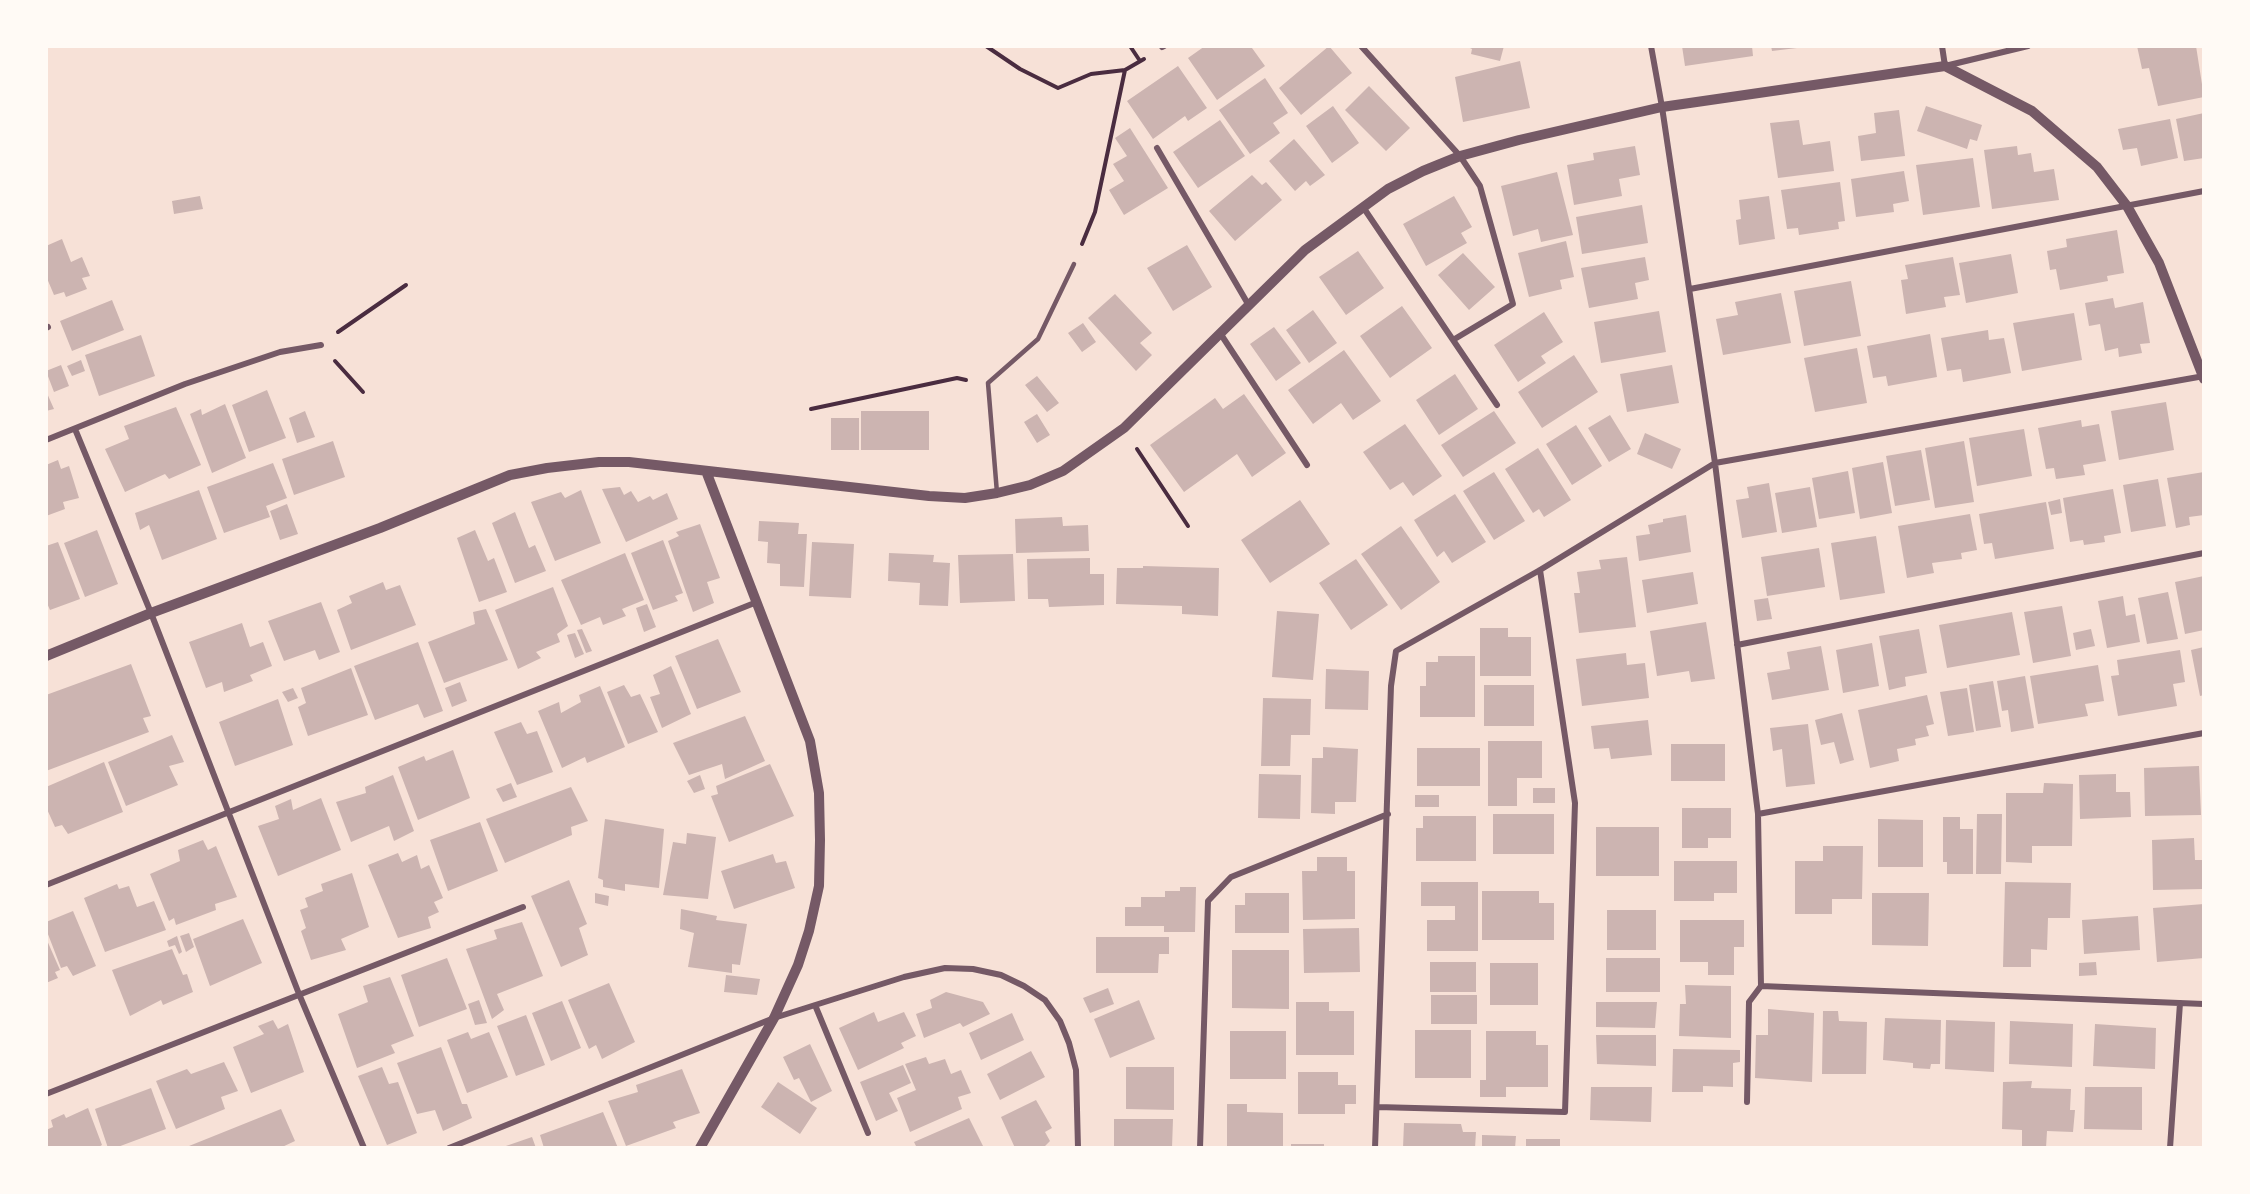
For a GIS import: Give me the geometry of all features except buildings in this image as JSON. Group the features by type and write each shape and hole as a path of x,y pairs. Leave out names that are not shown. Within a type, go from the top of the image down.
{"street":[{"path":"1361,46 1460,156 1480,186 1514,304 1453,340"},
{"path":"1651,46 1690,289 1758,814 1761,986 1749,1002 1747,1102"},
{"path":"1942,46 1945,66"},
{"path":"46,656 151,613 380,528 510,475 599,462 629,462 964,498 997,493 1030,484 1063,471 1124,428 1305,250 1388,189 1460,156 1662,107 1945,66 2028,46"},
{"path":"1375,1148 1391,686 1396,651 1540,570 1714,463 2203,377 2159,263 2127,206 2097,167 2032,111 1945,66"},
{"path":"1157,148 1248,304"},
{"path":"1690,289 2204,191"},
{"path":"1363,206 1497,405"},
{"path":"1221,333 1307,465"},
{"path":"46,440 184,384 280,352 321,345"},
{"path":"75,429 151,613 299,994 364,1148"},
{"path":"700,1148 774,1018 802,954 819,886 819,793 810,741 706,471"},
{"path":"1737,645 2204,553"},
{"path":"1377,1107 1565,1112 1575,803 1540,570"},
{"path":"46,885 758,602"},
{"path":"1758,814 2204,733"},
{"path":"1200,1148 1208,901 1231,877 1388,813"},
{"path":"46,1094 523,907"},
{"path":"449,1148 774,1018 904,977 945,968 973,969 1001,975 1045,1000 1060,1021 1076,1070 1078,1148"},
{"path":"1761,986 2204,1004"},
{"path":"2170,1148 2180,1003"},
{"path":"815,1005 868,1133"}],"lane":[{"path":"997,493 988,383 1038,339 1074,264"}],"path":[{"path":"986,46 1020,69 1058,88 1091,74 1125,70 1140,61 1130,46"},
{"path":"1074,264 1095,212 1125,70"},
{"path":"363,392 321,345 406,285"},
{"path":"811,409 957,378 988,383"},
{"path":"1124,428 1188,526"}]}
